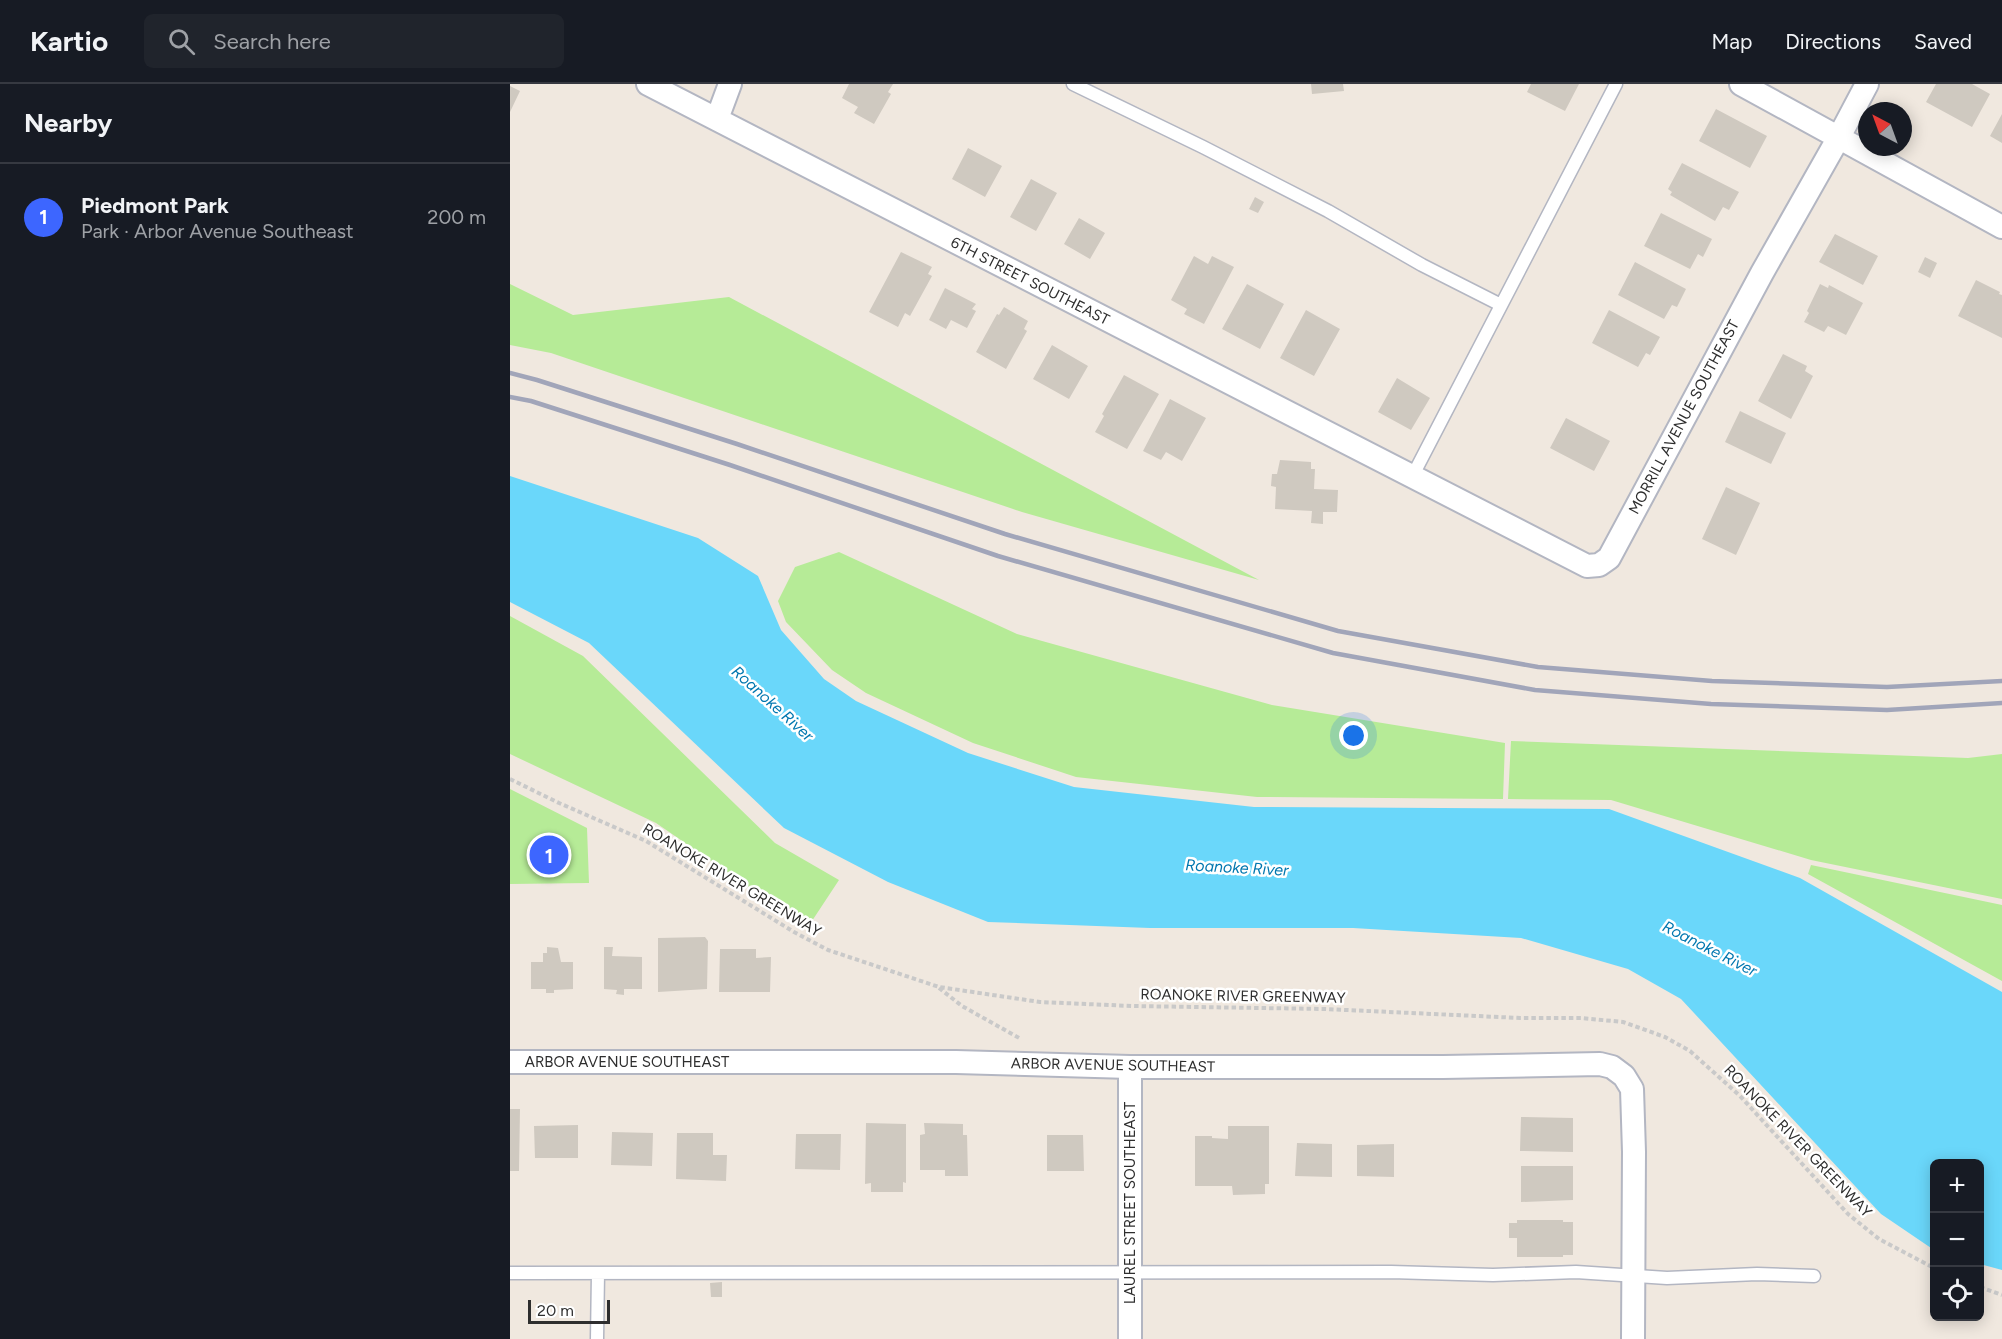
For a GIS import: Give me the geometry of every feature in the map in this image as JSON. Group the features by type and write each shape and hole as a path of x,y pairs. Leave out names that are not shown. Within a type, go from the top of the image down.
{"street":[{"name":"6TH STREET SOUTHEAST","path":"648,84 1412,477"},
{"path":"717,119 730,84"},
{"path":"1741,84 2002,227"},
{"name":"MORRILL AVENUE SOUTHEAST","path":"1412,477 1587,566 1599,565 1609,558 1762,273 1867,84"},
{"name":"ARBOR AVENUE SOUTHEAST","path":"510,1062 956,1062 1130,1067 1443,1067 1600,1064 1612,1067 1624,1076 1632,1089 1633,1339"},
{"name":"LAUREL STREET SOUTHEAST","path":"1130,1067 1130,1339"}],"lane":[{"path":"1073,84 1328,211 1422,266 1502,305"},
{"path":"1412,477 1616,84"},
{"path":"510,1273 1391,1272 1493,1275 1576,1272 1667,1278 1757,1274 1814,1276"},
{"path":"597,1339 598,1273"}],"path":[{"name":"ROANOKE RIVER GREENWAY","path":"510,779 646,841 794,932 828,950 939,987 1010,999 1052,1003 1325,1009 1520,1018 1581,1018 1623,1022 1665,1037 1690,1051 1740,1096 1848,1214 1879,1239 1933,1267"},
{"path":"939,987 962,1006 1019,1037 1046,1064"},
{"path":"1984,1288 2002,1295"}],"green space":[{"path":"510,284 573,315 729,297 1259,580 1022,512 551,353 510,345"},
{"path":"839,552 1017,634 1272,705 1505,743 1503,799 1257,797 1076,777 973,743 866,693 832,670 786,622 778,601 795,567"},
{"path":"510,616 583,656 775,843 839,880 808,927 656,823 510,754"},
{"path":"1511,741 1968,758 2002,754 2002,899 1811,860 1611,800 1508,799"},
{"path":"510,789 587,828 589,883 510,884"},
{"path":"1811,865 2002,905 2002,981 1808,874"}],"water":[{"name":"Roanoke River","path":"510,476 698,538 758,576 781,630 824,679 856,701 968,753 1074,787 1254,807 1609,809 1800,878 2002,992 2002,1270 1984,1265 1984,1159 1930,1159 1930,1247 1881,1214 1681,999 1628,969 1521,938 1353,928 1150,928 988,922 888,882 784,828 589,643 510,602"}],"building":[{"path":"849,84 893,84 888,92 891,94 874,124 854,113 858,107 842,98"},
{"path":"1311,84 1343,84 1344,91 1312,94"},
{"path":"1531,84 1579,84 1565,111 1527,92"},
{"path":"1936,84 1972,84 1990,94 1972,127 1926,102"},
{"path":"510,86 520,91 510,112"},
{"path":"1716,109 1767,136 1750,168 1699,141"},
{"path":"2002,114 2002,143 1990,136"},
{"path":"968,148 1002,166 985,197 952,179"},
{"path":"1682,163 1739,192 1729,210 1723,207 1715,221 1670,195 1672,192 1668,189"},
{"path":"1031,179 1057,193 1036,231 1010,217"},
{"path":"1255,197 1264,202 1258,213 1249,209"},
{"path":"1661,213 1712,239 1703,257 1698,254 1690,269 1644,246"},
{"path":"1079,218 1105,233 1090,259 1064,244"},
{"path":"1835,234 1878,256 1863,285 1819,262"},
{"path":"901,252 932,267 928,274 932,276 910,316 905,313 898,327 869,312"},
{"path":"1194,256 1208,264 1212,256 1234,267 1204,324 1184,314 1187,309 1171,300"},
{"path":"1925,257 1937,263 1930,278 1918,272"},
{"path":"1635,262 1686,289 1677,307 1672,305 1664,319 1618,295"},
{"path":"1976,280 2002,295 2002,338 1958,316"},
{"path":"1247,284 1284,304 1260,349 1222,329"},
{"path":"1820,284 1828,288 1829,285 1863,303 1846,335 1828,326 1824,332 1804,322"},
{"path":"945,288 976,304 972,309 976,311 967,328 951,320 946,329 929,320"},
{"path":"1004,307 1028,321 1024,329 1027,331 1006,369 976,352 997,314 999,315"},
{"path":"1306,310 1340,329 1314,376 1280,358"},
{"path":"1609,310 1660,337 1650,355 1646,353 1638,367 1592,343"},
{"path":"1052,345 1088,366 1069,399 1033,379"},
{"path":"1783,354 1807,366 1805,371 1813,376 1791,419 1758,401"},
{"path":"1124,375 1159,394 1127,449 1095,432 1104,416 1102,414"},
{"path":"1397,378 1430,398 1411,430 1378,412"},
{"path":"1170,399 1206,418 1182,461 1166,452 1161,460 1143,451"},
{"path":"1740,411 1786,433 1771,464 1725,442"},
{"path":"1566,418 1610,441 1594,471 1550,448"},
{"path":"1280,460 1311,462 1311,469 1315,469 1314,489 1338,490 1337,512 1323,512 1323,524 1311,523 1312,511 1275,509 1276,487 1271,486 1272,474 1277,474"},
{"path":"1726,487 1760,503 1736,555 1702,539"},
{"path":"705,937 708,941 707,989 658,992 658,938"},
{"path":"547,947 558,948 561,962 573,962 573,989 546,993 546,989 531,989 531,962 543,962 543,953 547,953"},
{"path":"604,947 613,947 612,956 642,957 642,989 624,989 624,995 616,994 617,990 604,989"},
{"path":"720,949 756,949 756,958 771,957 770,992 719,992"},
{"path":"510,1109 520,1109 519,1171 510,1171"},
{"path":"1521,1117 1573,1118 1573,1152 1520,1151"},
{"path":"866,1123 906,1124 906,1183 903,1182 903,1192 871,1192 871,1183 865,1184"},
{"path":"924,1123 963,1124 963,1135 967,1135 968,1176 945,1176 945,1170 920,1170 920,1135 925,1134"},
{"path":"578,1125 578,1158 535,1158 534,1126"},
{"path":"1228,1126 1269,1126 1269,1184 1265,1184 1265,1194 1233,1195 1232,1186 1195,1186 1195,1136 1228,1139"},
{"path":"612,1132 653,1133 652,1166 611,1165"},
{"path":"677,1133 713,1133 713,1155 727,1155 726,1181 676,1179"},
{"path":"796,1134 841,1134 840,1170 795,1169"},
{"path":"1047,1135 1083,1135 1084,1171 1047,1171"},
{"path":"1297,1143 1332,1144 1332,1177 1295,1176"},
{"path":"1394,1144 1394,1177 1357,1176 1357,1145"},
{"path":"1521,1166 1573,1166 1573,1200 1521,1202"},
{"path":"1517,1220 1573,1222 1573,1255 1517,1257 1517,1238 1509,1238 1509,1223 1517,1223"},
{"path":"722,1282 722,1297 711,1297 710,1283"}],"railway":[{"path":"510,373 737,444 1005,534 1338,631 1538,667 1712,681 1887,687 2002,681"},
{"path":"510,397 531,401 730,465 998,556 1333,653 1535,690 1711,704 1887,710 2002,703"}],"place":[{"name":"Piedmont Park","path":"549,855"}]}
